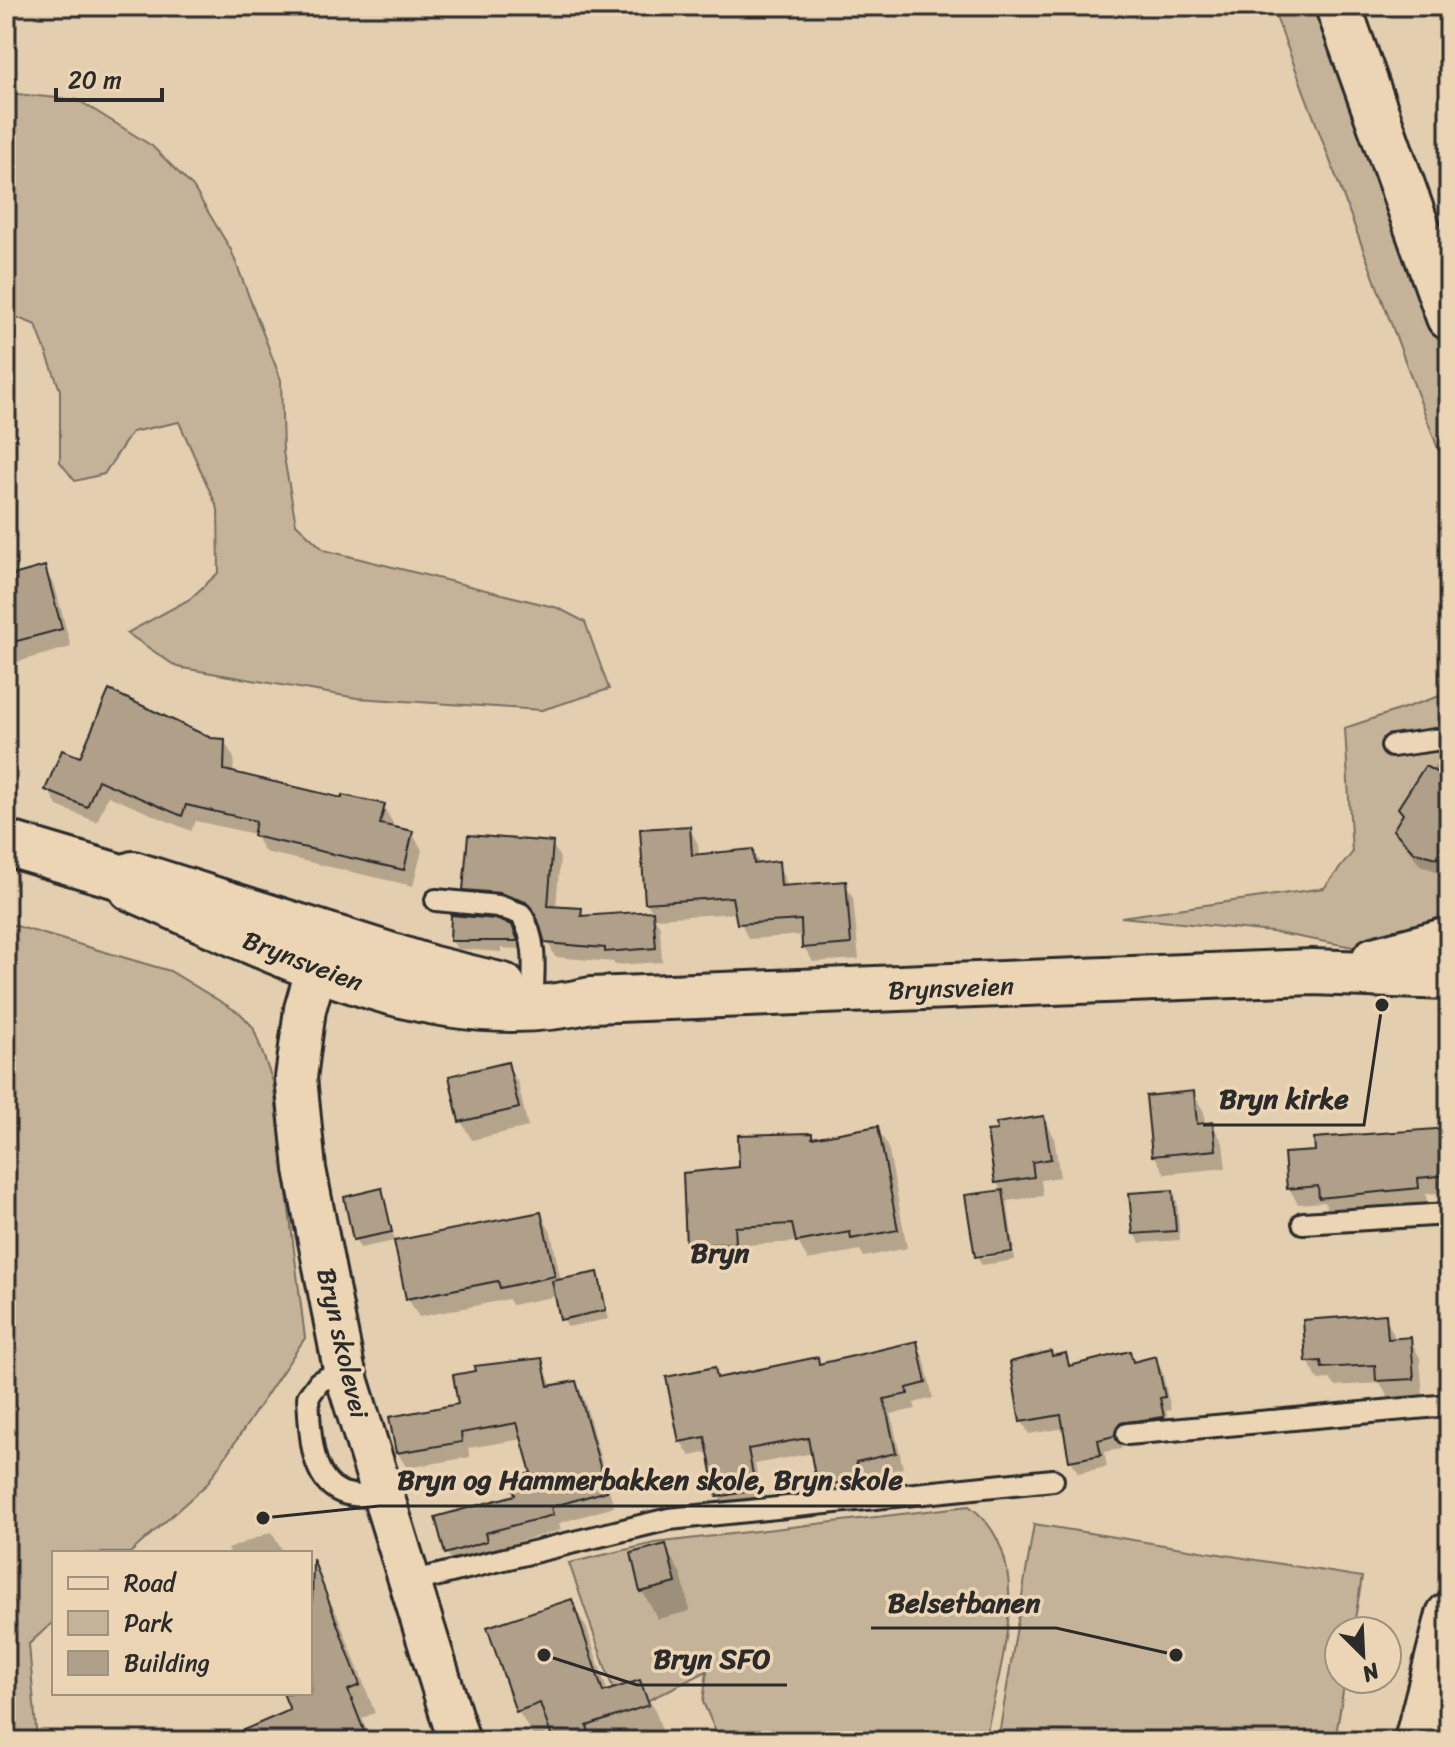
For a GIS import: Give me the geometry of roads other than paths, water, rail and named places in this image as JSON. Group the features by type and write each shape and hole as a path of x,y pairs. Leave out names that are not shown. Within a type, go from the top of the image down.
{"main road":[{"path":"1338,6 1449,317"},
{"name":"Brynsveien","path":"6,843 124,878 131,888 265,949 321,952 370,987 437,1002 532,998 560,1007 591,1000 1312,972 1449,977"},
{"name":"Brynsveien","path":"1312,972 1414,952 1449,940"},
{"path":"1417,1741 1449,1615"}],"street":[{"name":"Bryn skolevei","path":"321,952 305,1009 296,1078 305,1169 344,1369 459,1741"}],"lane":[{"path":"1392,746 1449,738"},
{"path":"436,900 498,906 521,914 531,930 534,948 532,998"},
{"path":"1303,1223 1449,1214"},
{"path":"344,1369 319,1382 308,1397 312,1446 325,1479 337,1491 353,1496 383,1495"},
{"path":"1127,1434 1449,1405"},
{"path":"410,1582 669,1519 1053,1480"}],"place":[{"name":"Bryn kirke","path":"1382,1005"},
{"name":"Bryn og Hammerbakken skole, Bryn skole","path":"263,1518"},
{"name":"Bryn SFO","path":"544,1655"},
{"name":"Belsetbanen","path":"1176,1655"}],"district":[{"name":"Bryn","path":"720,1252"}]}
